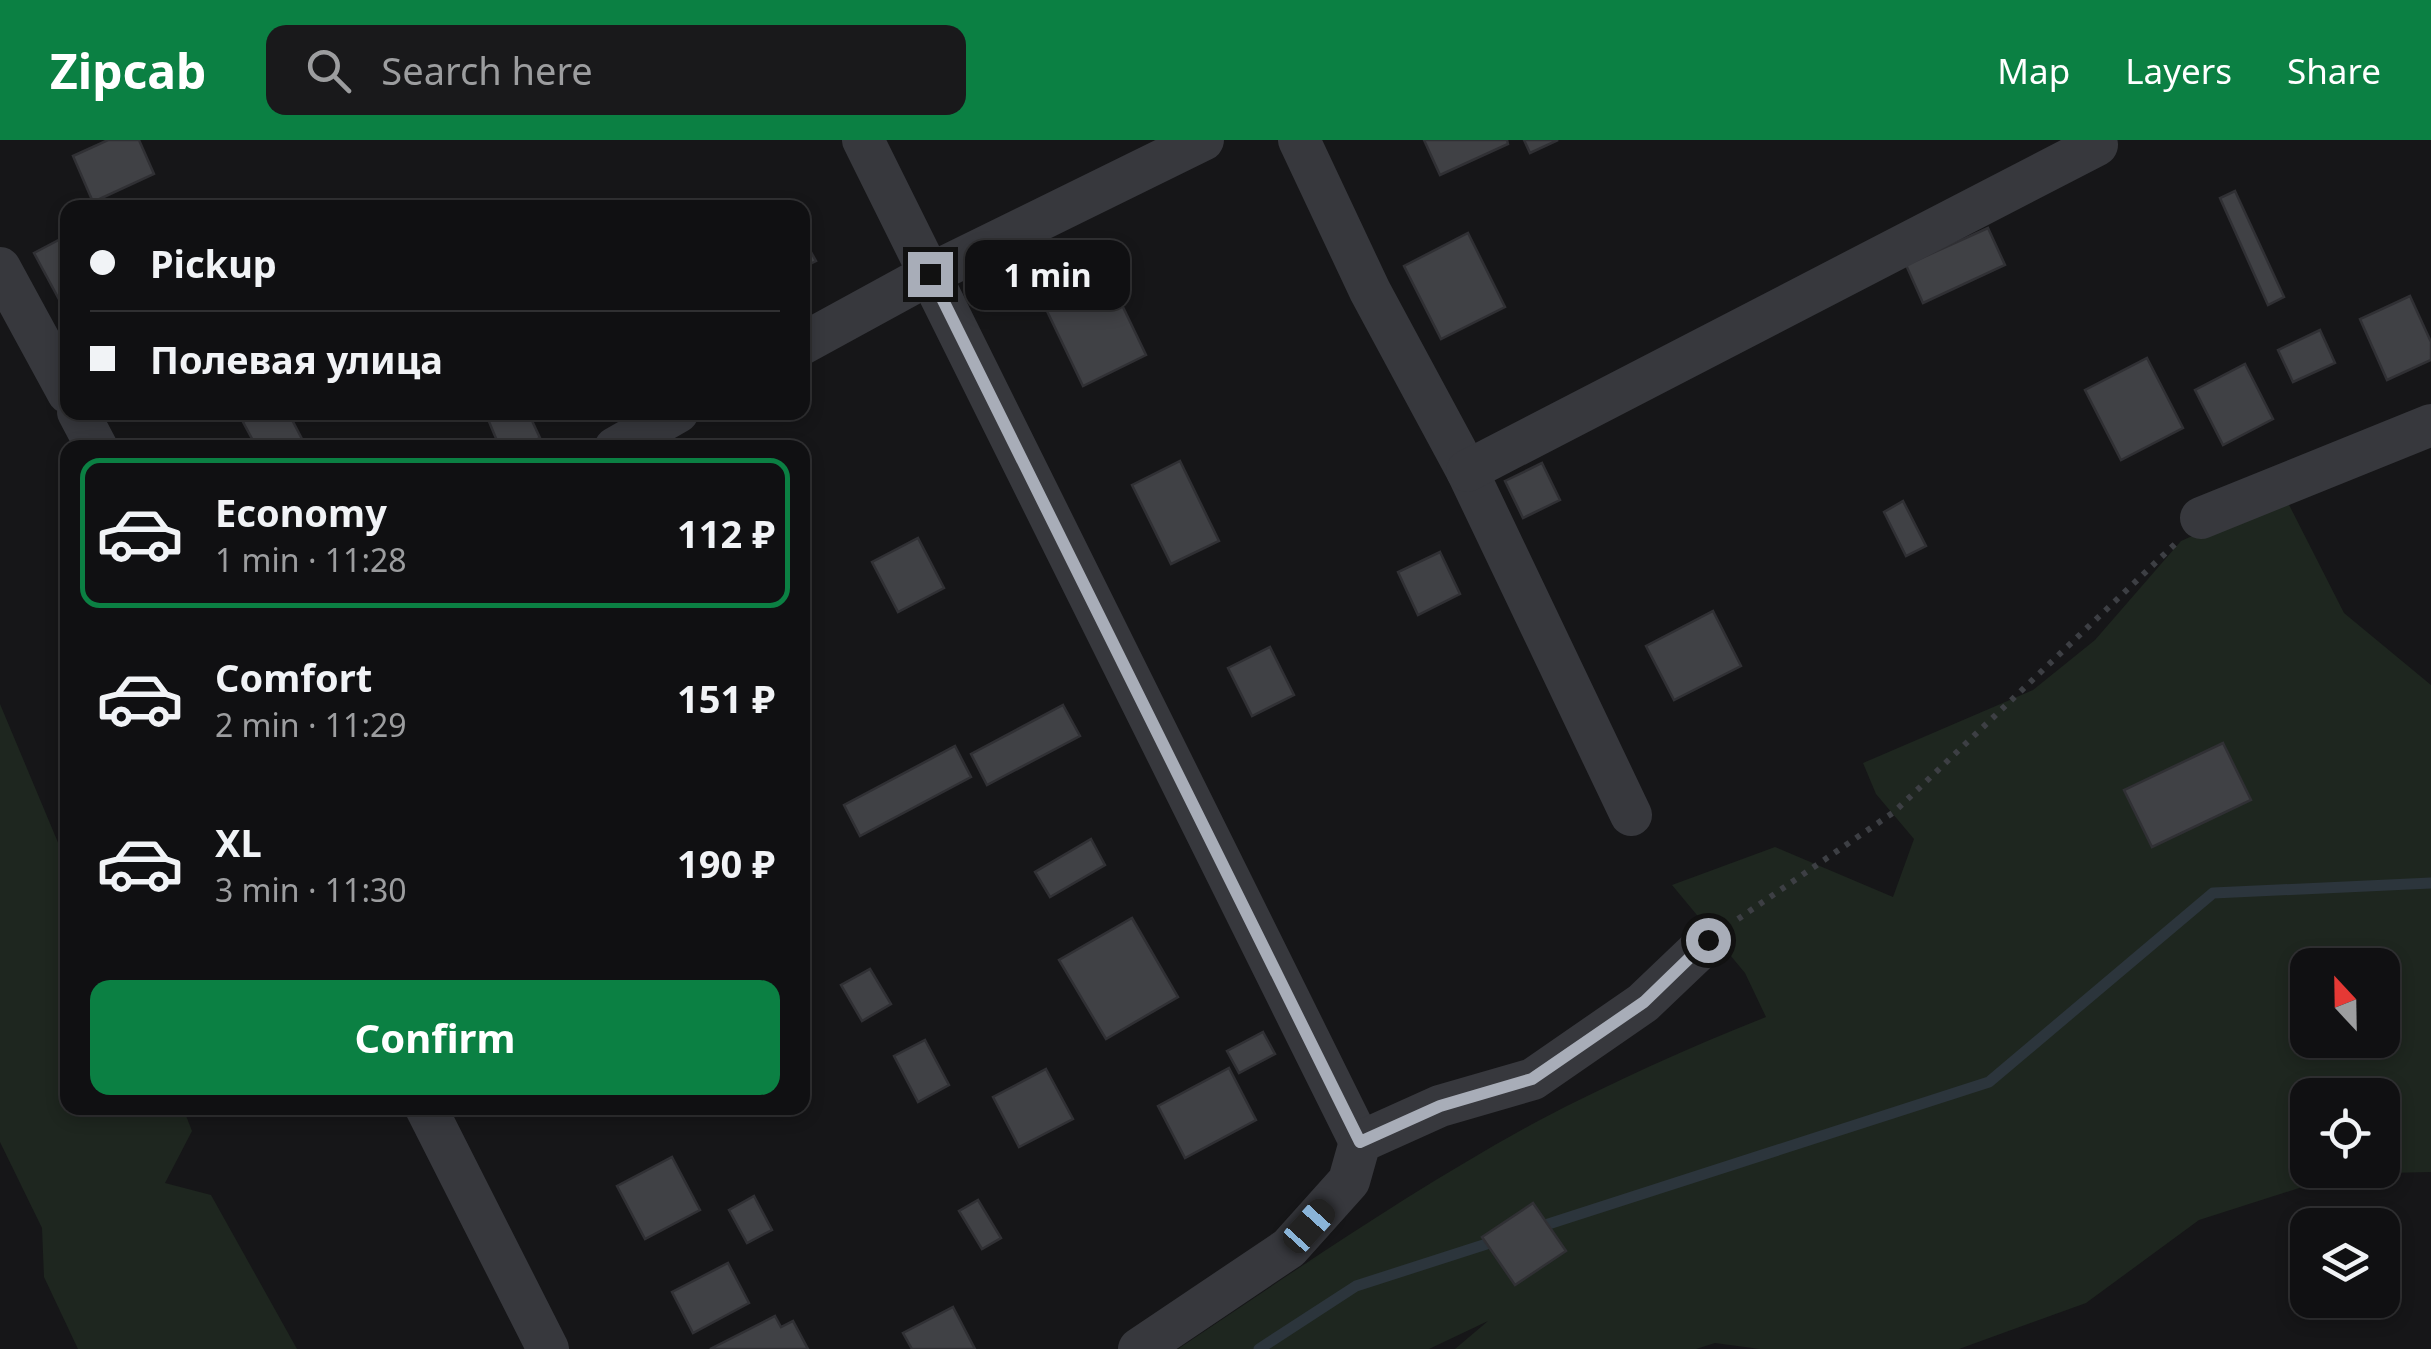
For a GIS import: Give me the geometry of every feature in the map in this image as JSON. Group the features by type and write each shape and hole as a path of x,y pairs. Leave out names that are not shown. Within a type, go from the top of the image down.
{"street":[{"path":"863,140 1360,1142 1349,1181 1289,1248 1138,1349"},
{"path":"810,340 930,274 1203,140"},
{"path":"1299,140 1370,291 1467,471 1631,815"},
{"path":"1467,471 2097,145"},
{"path":"0,268 60,378"},
{"path":"629,440 664,420"},
{"path":"2201,518 2431,425"},
{"path":"1360,1142 1440,1106 1532,1079 1644,1002 1708,940"},
{"path":"430,1115 548,1349"}],"path":[{"path":"1708,940 1894,812 2201,518"}],"shaded area":[{"path":"2284,495 2344,613 2431,685 2431,1172 2400,1173 2400,1078 2290,1078 2290,1188 2299,1188 2199,1220 2086,1303 1959,1349 1760,1349 1715,1343 1696,1349 1455,1349 1488,1321 1429,1349 1178,1349 1355,1231 1491,1147 1622,1079 1766,1017 1745,973 1672,885 1775,847 1893,897 1914,839 1876,794 1863,763 2033,690 2095,640 2181,541"},
{"path":"0,704 60,847 60,1115 186,1115 192,1131 165,1183 211,1195 297,1349 78,1349 44,1277 42,1228 0,1142"}],"building":[{"path":"108,140 139,140 154,174 92,200 73,156"},
{"path":"1424,140 1507,140 1508,144 1440,175"},
{"path":"1524,140 1558,140 1530,153"},
{"path":"2235,191 2284,297 2268,305 2220,198"},
{"path":"1988,228 2005,265 1923,303 1906,265"},
{"path":"1468,233 1505,307 1441,339 1404,266"},
{"path":"60,239 60,301 34,253"},
{"path":"1110,280 1146,355 1083,386 1047,311"},
{"path":"2410,296 2431,342 2431,360 2387,380 2360,319"},
{"path":"2320,330 2335,363 2293,382 2278,350"},
{"path":"2147,358 2183,428 2121,460 2085,390"},
{"path":"2245,364 2273,419 2223,445 2195,390"},
{"path":"292,420 302,439 253,440 243,422"},
{"path":"488,420 532,420 540,438 536,440 497,440"},
{"path":"1180,461 1219,541 1171,564 1132,485"},
{"path":"1542,463 1560,500 1523,518 1505,481"},
{"path":"1903,501 1926,546 1906,556 1884,512"},
{"path":"918,538 944,588 898,612 872,562"},
{"path":"1440,552 1460,594 1418,615 1398,572"},
{"path":"1713,611 1741,666 1674,700 1646,646"},
{"path":"1270,647 1294,695 1252,716 1228,668"},
{"path":"1063,705 1080,736 987,785 971,754"},
{"path":"2223,743 2251,800 2152,847 2124,790"},
{"path":"955,746 971,777 860,836 844,805"},
{"path":"1091,839 1105,865 1050,897 1035,872"},
{"path":"1132,918 1178,997 1106,1039 1059,960"},
{"path":"870,969 891,1004 862,1021 841,985"},
{"path":"1263,1032 1275,1054 1239,1073 1227,1051"},
{"path":"925,1040 949,1085 918,1102 894,1056"},
{"path":"1229,1068 1256,1120 1185,1158 1158,1106"},
{"path":"1046,1069 1073,1119 1019,1147 993,1097"},
{"path":"672,1157 700,1210 645,1239 617,1186"},
{"path":"754,1196 772,1230 747,1243 729,1210"},
{"path":"978,1200 1001,1238 982,1249 959,1211"},
{"path":"1533,1203 1566,1251 1515,1285 1482,1237"},
{"path":"728,1263 749,1303 693,1333 672,1292"},
{"path":"953,1307 975,1349 912,1349 903,1333"},
{"path":"775,1316 781,1327 793,1321 808,1349 710,1349"}],"waterway":[{"path":"1536,1228 1989,1082 2213,893 2431,883"},
{"path":"1259,1349 1356,1286 1499,1240"}],"route":[{"path":"930,274 1360,1142 1440,1106 1532,1079 1644,1002 1708,940"}]}
